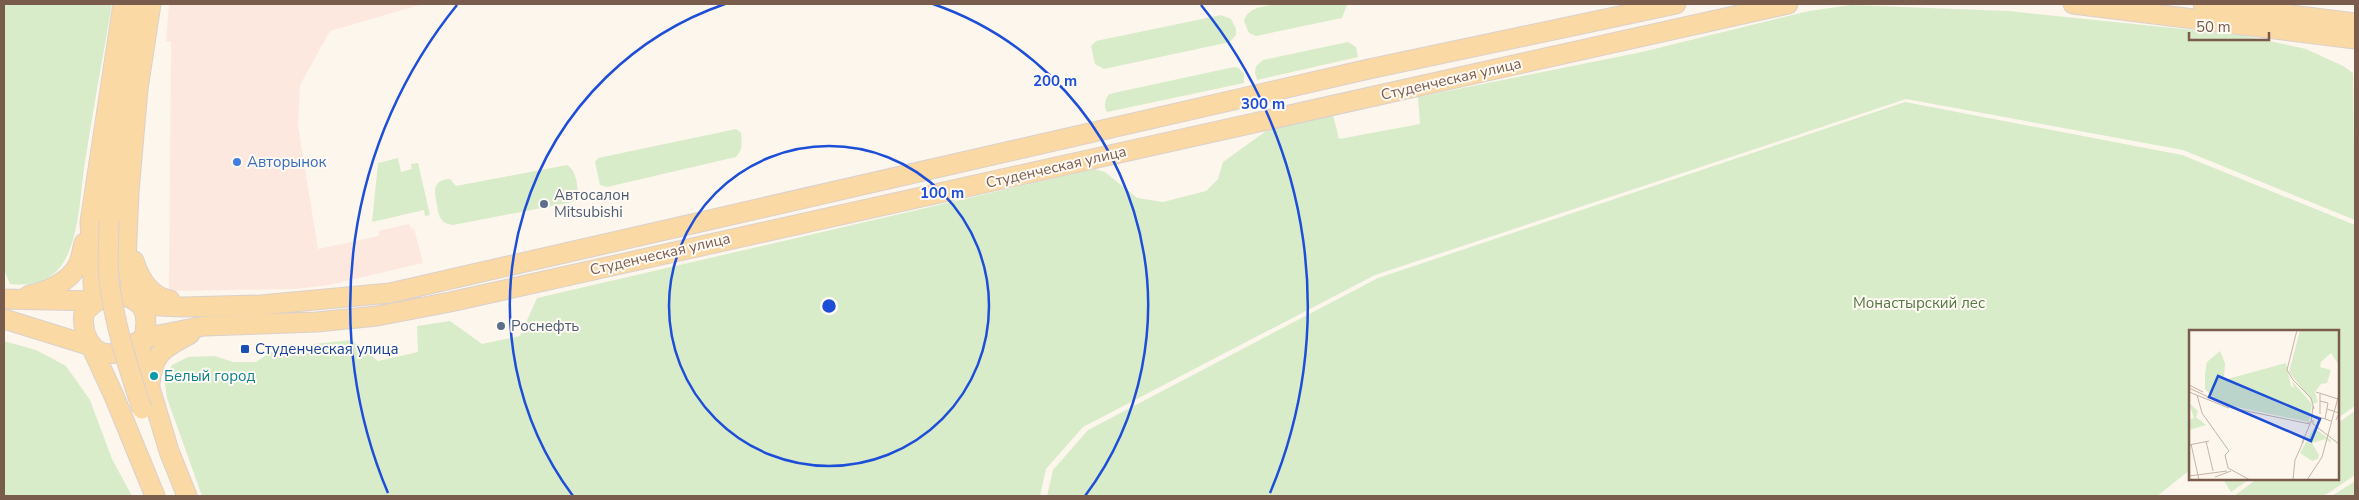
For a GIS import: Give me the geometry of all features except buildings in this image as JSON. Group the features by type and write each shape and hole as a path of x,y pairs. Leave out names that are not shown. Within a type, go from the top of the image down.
{"main road":[{"path":"6,299 56,287 78,266 90,222 123,4"},
{"path":"136,4 115,156 109,221 109,277 113,304 130,373 174,496"},
{"path":"151,4 138,89 129,192 126,263 135,298 145,313 147,325 140,348 140,355 169,451 187,496"},
{"name":"Студенческая улица","path":"135,298 159,306 261,305 316,301 390,292 1369,69 1676,4"},
{"name":"Студенческая улица","path":"144,338 204,326 317,322 377,316 450,302 1788,4"},
{"path":"2074,4 2355,38"},
{"path":"2203,4 2355,23"},
{"path":"129,192 133,256 139,275 150,291 161,299 204,305"},
{"path":"90,222 94,301 84,313 85,332 156,496"},
{"path":"6,299 94,301 121,295 135,298"},
{"path":"316,301 317,322"},
{"path":"4,319 91,346 100,352 117,353 144,338"},
{"path":"149,388 152,366 160,351 204,326"}],"shaded area":[{"name":"Авторынок","path":"169,4 423,4 330,31 300,85 298,126 318,249 379,236 378,231 409,224 411,229 414,228 423,263 329,285 295,289 169,291 171,42 166,41"}],"green space":[{"path":"4,4 112,4 88,142 76,230 67,255 56,272 44,280 31,284 10,284 4,270"},
{"path":"1279,4 1347,5 1342,18 1256,36 1249,33 1244,21 1249,12 1263,6"},
{"path":"1851,5 2008,11 2241,35 2306,49 2343,66 2353,73 2355,220 2183,150 1906,99 1375,275 1083,427 1046,469 1040,496 202,496 167,398 165,384 167,374 172,365 188,357 215,356 233,362 256,362 277,348 351,340 378,361 418,352 417,326 450,321 482,344 520,336 537,298 1094,169 1105,172 1137,198 1163,202 1206,191 1218,179 1223,162 1266,131 1283,125 1333,115 1339,139 1420,124 1418,97 1642,52 1809,11"},
{"path":"1221,15 1231,19 1236,29 1236,35 1230,42 1104,69 1095,64 1091,46 1096,41"},
{"path":"1348,42 1356,47 1358,57 1257,80 1256,66 1263,60"},
{"path":"1234,67 1239,68 1244,74 1244,83 1107,112 1105,107 1106,98 1109,94"},
{"name":"Монастырский лес","path":"1905,102 2182,155 2355,225 2355,406 2339,417 2339,330 2189,330 2189,471 2157,496 1047,496 1053,470 1088,430 1378,278"},
{"path":"736,129 741,133 742,143 736,157 607,187 600,185 595,162 598,158"},
{"path":"398,158 401,172 412,169 411,164 418,163 430,215 425,216 424,210 372,222 378,163"},
{"path":"567,165 575,175 578,190 577,198 573,202 453,225 444,222 439,215 435,191 437,184 444,180 450,179 456,186"},
{"path":"4,341 36,350 66,366 90,400 112,459 132,496 4,496"},
{"path":"2355,411 2355,475 2324,496 2234,496 2256,480 2339,480 2339,422"},
{"path":"2224,480 2249,480 2231,492"},
{"path":"2355,481 2355,496 2332,496"}],"place":[{"name":"Авторынок","path":"237,162"},
{"name":"Автосалон Mitsubishi","path":"544,204"},
{"name":"Роснефть","path":"501,326"},
{"name":"Студенческая улица","path":"245,349"},
{"name":"Белый город","path":"154,376"}]}
